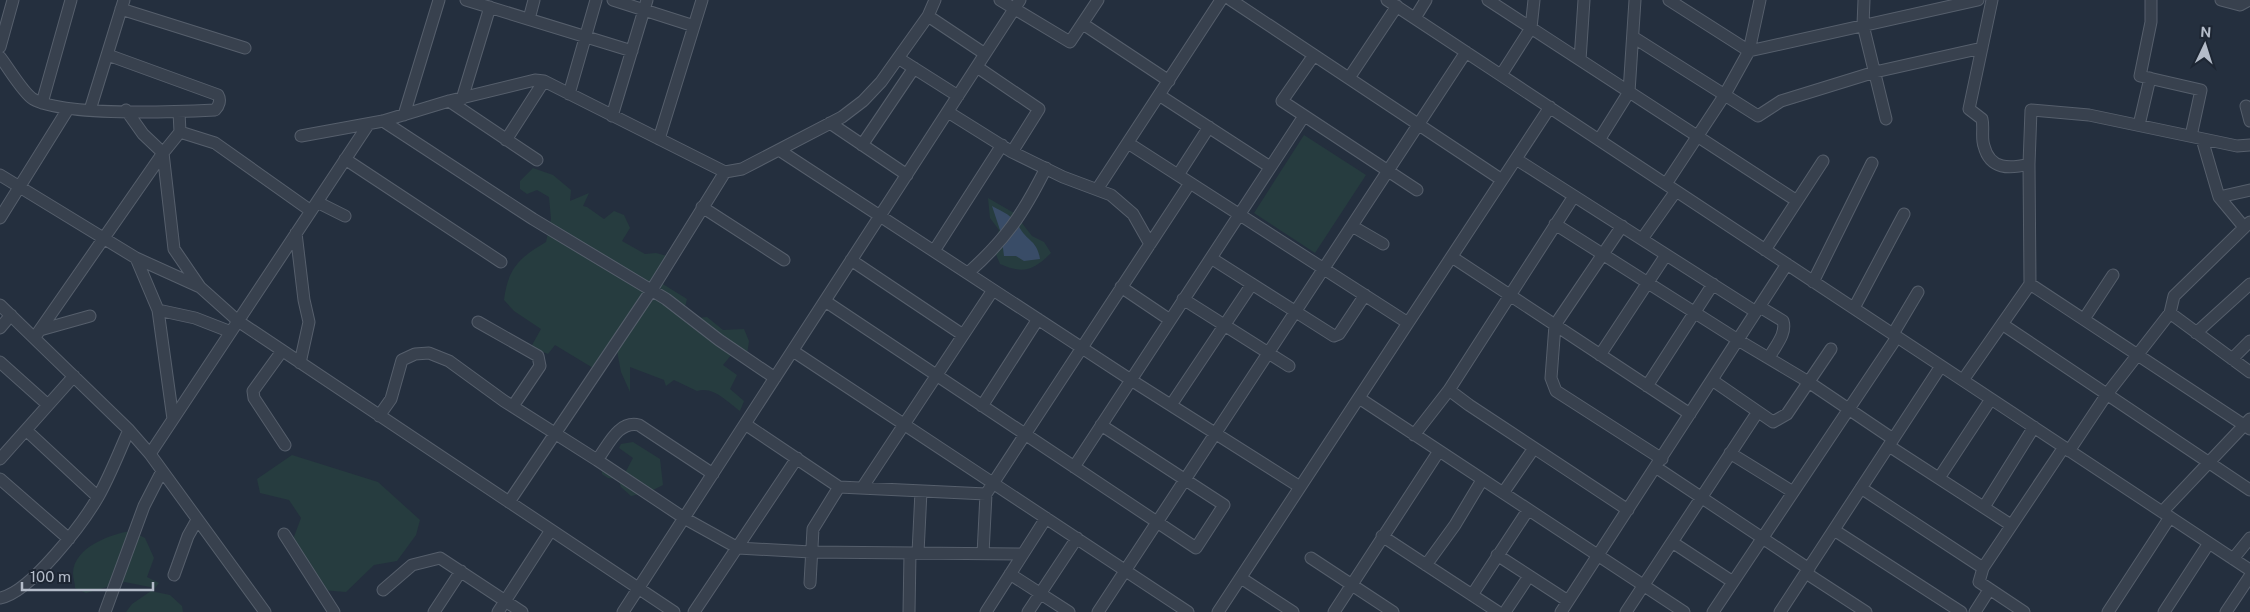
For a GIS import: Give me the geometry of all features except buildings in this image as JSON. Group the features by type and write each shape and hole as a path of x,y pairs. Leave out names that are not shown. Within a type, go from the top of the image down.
{"street":[{"path":"0,47 14,0"},
{"path":"42,103 71,0"},
{"path":"404,115 439,0"},
{"path":"466,0 632,51"},
{"path":"529,19 534,0"},
{"path":"568,94 596,0"},
{"path":"613,0 646,5 694,26"},
{"path":"659,139 702,0"},
{"path":"301,136 368,125 526,81 544,81 725,172 742,169 842,117 863,100 881,82 928,16 935,0"},
{"path":"1000,0 1018,4 1066,41 1073,40 1095,1"},
{"path":"1098,188 1221,0"},
{"path":"1231,0 1502,180"},
{"path":"1414,18 1426,0"},
{"path":"1488,0 1797,201"},
{"path":"1501,75 1531,28 1534,0"},
{"path":"1580,60 1584,0"},
{"path":"1599,140 1629,92 1635,0"},
{"path":"1668,0 1749,51 1978,0"},
{"path":"1642,239 1698,136 1724,96 1749,51 1760,0"},
{"path":"1864,0 1863,26 1886,119"},
{"path":"1992,0 1969,109 1982,119 1984,146 1995,164 2010,168 2029,164"},
{"path":"2024,612 1979,582 1984,568 2066,449 2170,313 2174,296 2247,225 2219,197 2196,137 2200,90 2140,76 2151,22 2150,0"},
{"path":"2221,0 2240,5 2249,0"},
{"path":"1349,78 1392,3 2250,570"},
{"path":"624,612 1018,4"},
{"path":"90,110 122,5 245,48"},
{"path":"612,116 646,5"},
{"path":"462,99 490,7"},
{"path":"928,16 986,54"},
{"path":"1083,24 1169,81"},
{"path":"1633,36 1758,116 1782,101 1875,72 1982,48"},
{"path":"1098,612 1390,171 1466,52"},
{"path":"0,57 31,98 42,103 68,109 90,110 179,112 215,110 218,95 108,55"},
{"path":"1314,55 1282,101 1418,190"},
{"path":"898,58 958,96"},
{"path":"977,67 1040,109 1012,152"},
{"path":"862,145 914,68"},
{"path":"2139,125 2150,78"},
{"path":"506,140 544,81"},
{"path":"1159,95 1270,167"},
{"path":"449,101 538,160"},
{"path":"2246,106 2250,121"},
{"path":"1218,612 1550,107"},
{"path":"0,218 68,109"},
{"path":"126,110 143,134 163,153 174,249 200,287 238,321 674,612"},
{"path":"1963,380 2030,284 2029,164 2032,110 2089,115 2237,146 2250,145"},
{"path":"38,334 163,153 180,132 179,112"},
{"path":"948,112 1012,152 1111,195 1133,214 1150,244"},
{"path":"1074,467 1304,116"},
{"path":"382,121 533,219 666,299 719,340 776,378"},
{"path":"830,123 907,174"},
{"path":"150,454 368,125"},
{"path":"1178,175 1209,127"},
{"path":"180,132 215,143 314,206 345,216"},
{"path":"1128,143 1408,323"},
{"path":"934,251 1002,145"},
{"path":"779,150 1171,406 1300,487"},
{"path":"1516,159 1713,284 1783,321 1784,331 1769,358"},
{"path":"345,160 501,262"},
{"path":"1765,250 1823,161"},
{"path":"1814,282 1872,163"},
{"path":"968,273 996,248 1020,216 1046,168"},
{"path":"510,502 651,291 725,172"},
{"path":"0,174 136,258 200,287"},
{"path":"983,554 986,494 1190,183"},
{"path":"2219,197 2250,190"},
{"path":"1414,435 1449,390 1574,196"},
{"path":"702,207 784,260"},
{"path":"1854,308 1904,214"},
{"path":"1555,224 1738,340 1807,381 1939,478 2012,525"},
{"path":"1352,226 1383,244"},
{"path":"1622,226 1555,325 1551,378 1556,391 1659,463 1701,498 1762,538 1866,612"},
{"path":"296,233 304,300 309,322 300,363"},
{"path":"1600,355 1666,255"},
{"path":"1452,257 1690,414"},
{"path":"136,258 158,310 173,419"},
{"path":"1211,258 1334,336 1338,334 1365,295"},
{"path":"851,260 963,335"},
{"path":"1561,612 1787,264"},
{"path":"2084,319 2113,275"},
{"path":"1171,406 1252,284"},
{"path":"1647,386 1713,284"},
{"path":"2030,284 2139,356 2248,424 2208,463 2166,514 2108,612"},
{"path":"2196,333 2250,284"},
{"path":"1121,287 1170,320"},
{"path":"862,488 994,290"},
{"path":"1713,612 1848,410 1895,336 1918,292"},
{"path":"1183,300 1288,366"},
{"path":"825,301 1196,548 1224,508 1222,502 1101,425"},
{"path":"0,305 38,334 74,376 150,454 265,612"},
{"path":"158,310 195,318 231,332"},
{"path":"2170,313 2250,372"},
{"path":"0,328 11,315"},
{"path":"38,334 90,316"},
{"path":"982,406 1038,319"},
{"path":"478,322 538,356 540,366 513,406"},
{"path":"2002,324 2250,490"},
{"path":"2232,359 2250,341"},
{"path":"1712,380 1773,422 1787,414 1807,381 1830,349"},
{"path":"282,351 253,391 254,398 285,445"},
{"path":"793,351 1188,612"},
{"path":"379,416 391,398 402,360 414,354 429,353 449,361 513,406 684,518 738,548 811,552 1023,554"},
{"path":"0,362 48,405"},
{"path":"1780,612 1941,366"},
{"path":"0,459 74,376"},
{"path":"1449,390 1628,510"},
{"path":"1358,398 1684,612"},
{"path":"1939,478 1991,399"},
{"path":"1626,612 1757,412"},
{"path":"597,460 622,426 631,423 639,425 713,474"},
{"path":"745,424 839,487 986,494"},
{"path":"1984,508 2034,427"},
{"path":"26,430 98,497"},
{"path":"0,598 31,579 70,538 98,497 128,430"},
{"path":"1503,493 1534,448"},
{"path":"1334,612 1438,451"},
{"path":"1730,453 1793,492"},
{"path":"694,612 797,458"},
{"path":"106,612 144,506 162,472"},
{"path":"0,479 70,538"},
{"path":"1426,565 1455,525 1482,480"},
{"path":"810,583 813,529 839,487"},
{"path":"1861,488 1984,568"},
{"path":"909,612 921,491"},
{"path":"1472,595 1528,510"},
{"path":"986,612 1046,518"},
{"path":"174,575 188,536 198,520"},
{"path":"498,612 551,530"},
{"path":"1834,530 1961,612"},
{"path":"284,534 334,612"},
{"path":"1382,536 1498,612"},
{"path":"1028,612 1077,538"},
{"path":"2233,559 2250,538"},
{"path":"1672,542 1732,582"},
{"path":"2164,612 2209,543"},
{"path":"1497,555 1568,601"},
{"path":"383,590 412,565 440,558 522,612"},
{"path":"1311,558 1394,612"},
{"path":"434,612 461,571"},
{"path":"1010,574 1069,612"},
{"path":"1505,612 1528,576"},
{"path":"2226,612 2250,576"},
{"path":"1241,578 1293,612"},
{"path":"1975,612 1989,590"}],"green space":[{"path":"1304,135 1366,175 1315,253 1254,213"},
{"path":"533,168 553,175 571,190 570,201 589,193 583,206 604,219 614,211 624,215 630,228 622,241 645,254 656,253 667,256 658,281 687,299 684,311 695,318 707,317 723,330 744,329 749,341 747,355 732,354 723,365 737,375 730,389 744,401 740,411 715,393 703,390 697,391 674,380 666,386 664,380 630,367 630,392 621,372 617,351 593,368 555,345 548,354 531,347 541,329 514,311 504,300 508,280 516,265 529,253 546,242 551,219 549,197 537,190 527,194 520,189 520,181"},
{"path":"988,198 1014,213 1032,236 1044,242 1051,253 1039,264 1027,269 1015,269 1000,264 993,247 999,230 990,218"},
{"path":"633,442 660,459 663,485 649,492 631,496 621,487 618,479 608,478 602,474 601,465 625,473 633,458 619,448 621,444"},
{"path":"292,455 378,482 420,520 416,535 397,561 374,565 346,592 321,590 289,550 301,518 289,500 260,493 257,479"},
{"path":"131,531 145,538 154,558 147,577 159,583 155,588 125,582 86,593 75,588 73,573 75,564 80,556 95,543 114,535"},
{"path":"151,591 170,595 182,606 183,612 126,612 132,604"}],"water":[{"path":"992,206 1015,221 1035,245 1040,259 1024,261 1016,256 1004,256 1001,233"}]}
